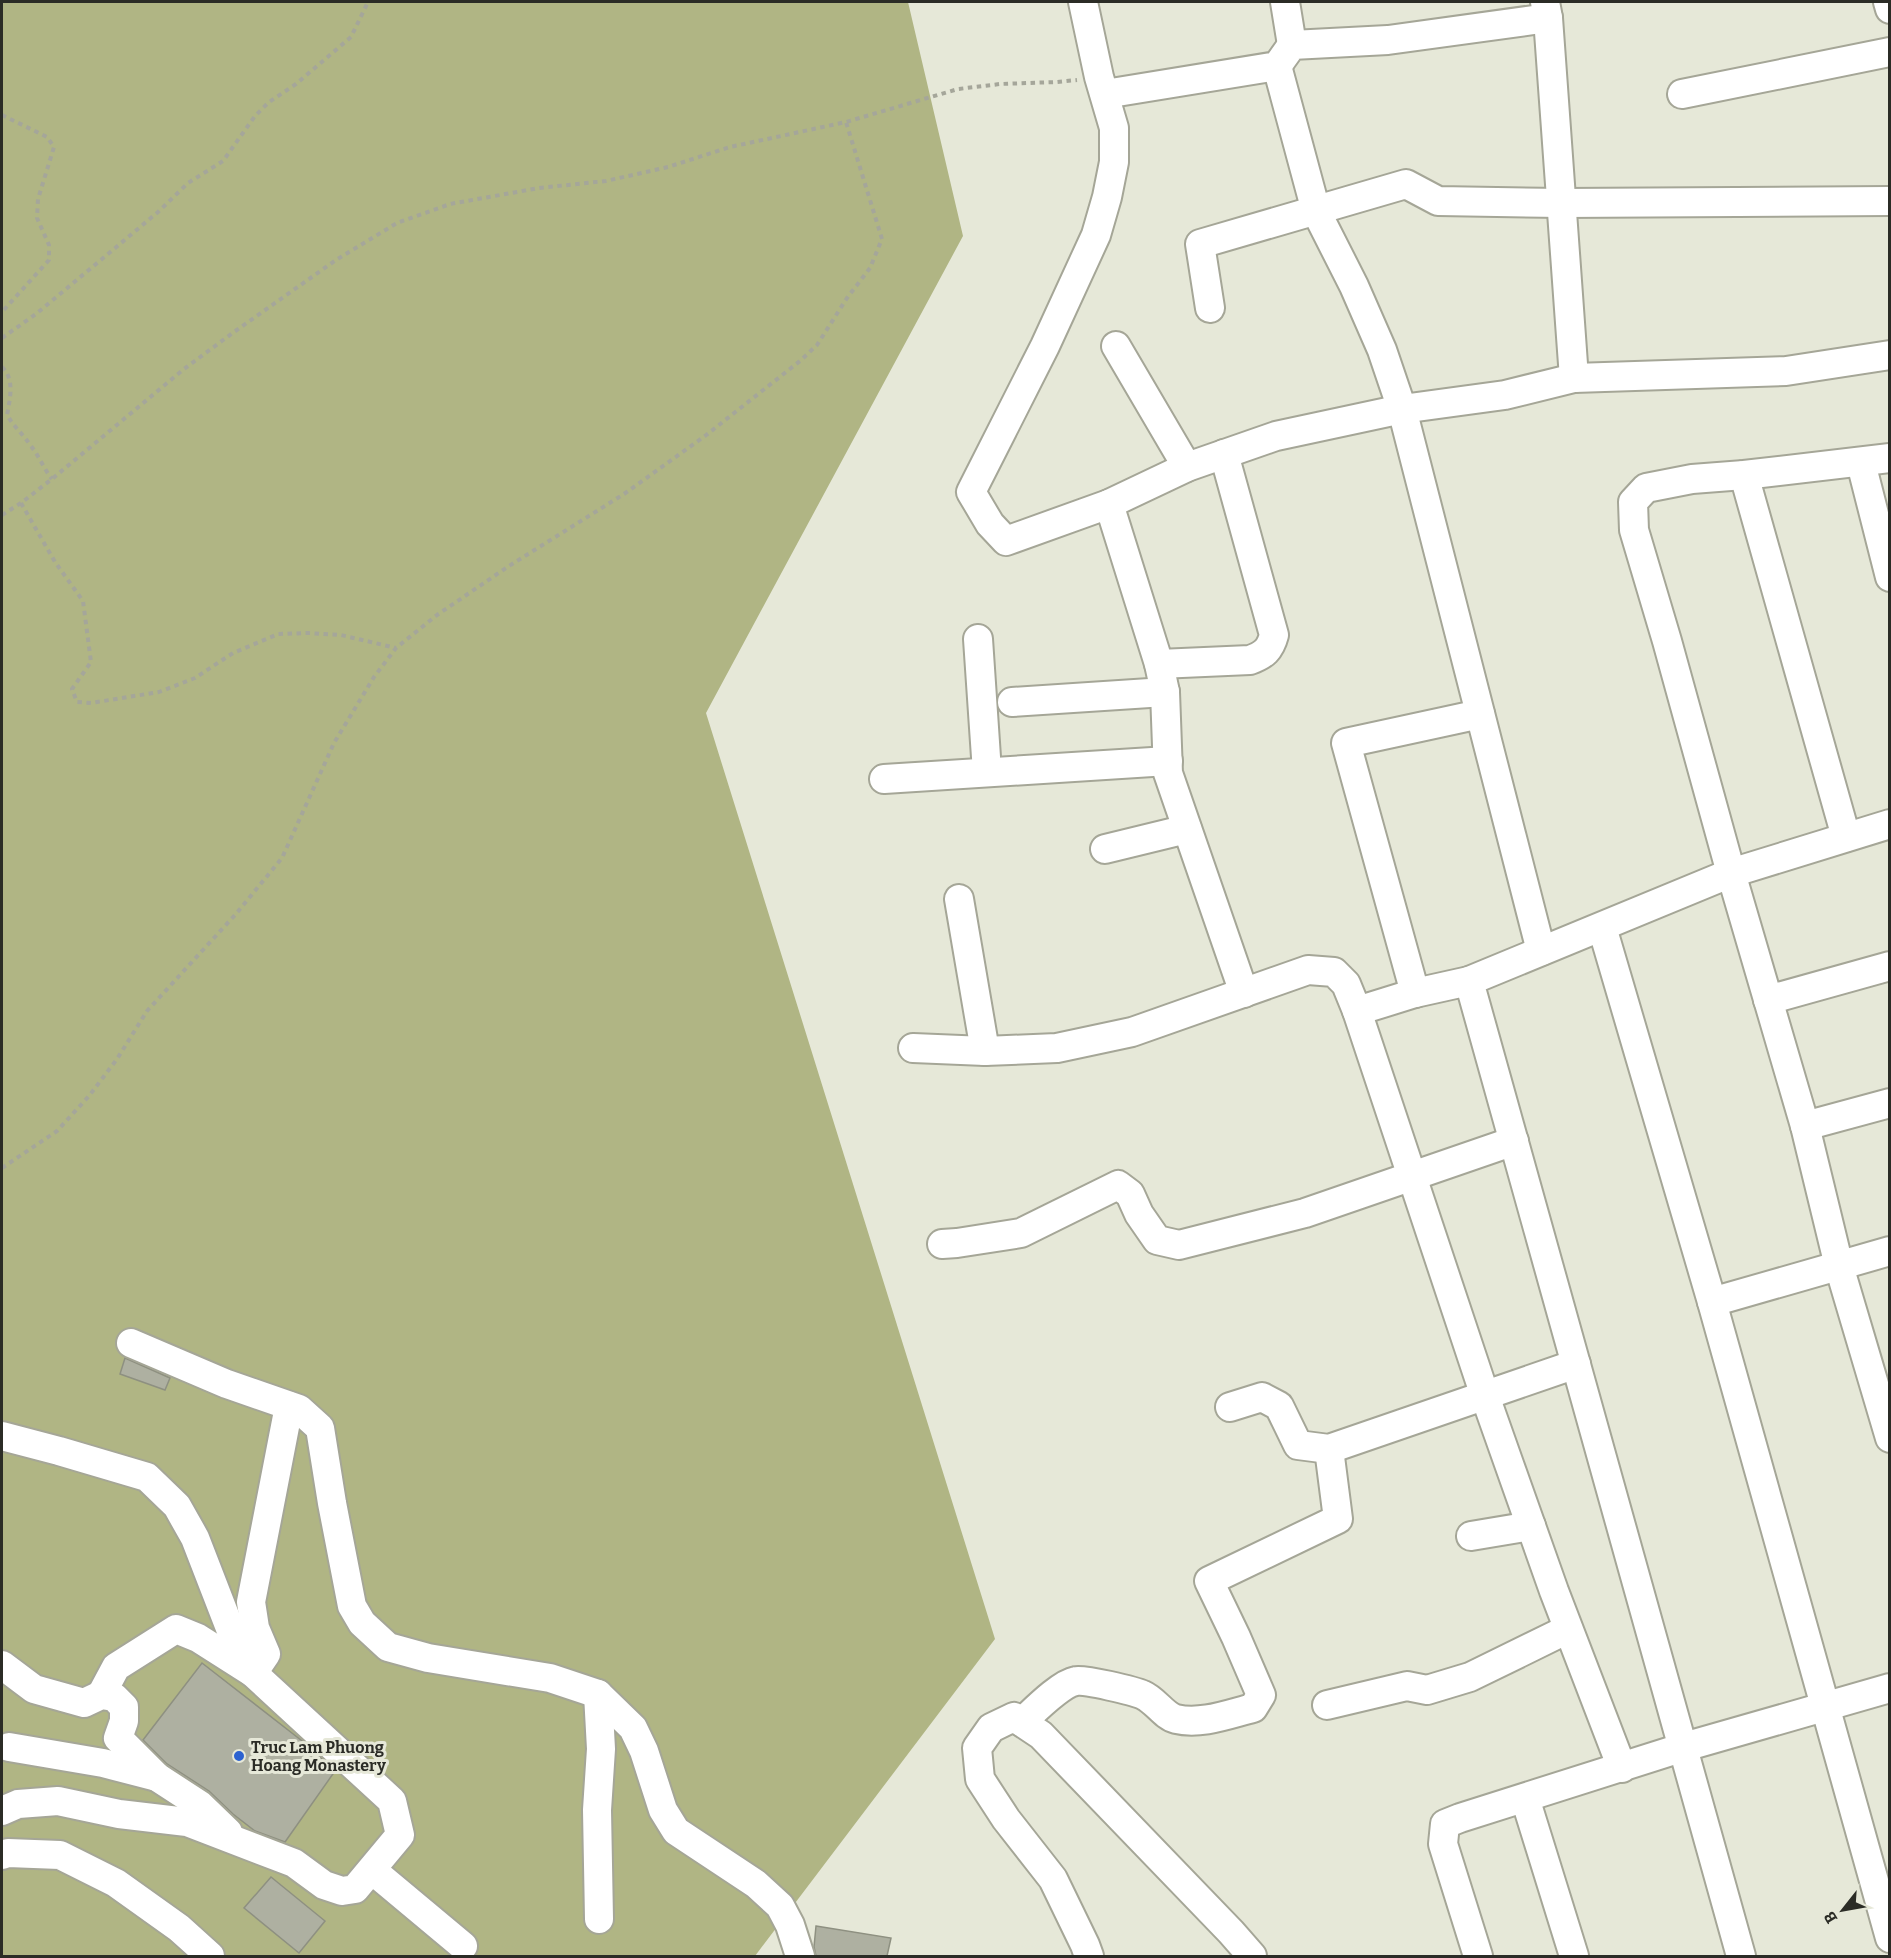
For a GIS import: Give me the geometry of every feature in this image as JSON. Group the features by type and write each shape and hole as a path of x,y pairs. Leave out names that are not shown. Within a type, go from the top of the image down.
{"street":[{"path":"1083,2 1114,128 1114,162 1096,235 1045,346 971,492 990,524 1006,541 1109,504 1187,467 1276,435 1402,409 1505,395 1574,378 1786,371 1890,355"},
{"path":"1285,2 1284,55 1316,212 1354,286 1382,350 1402,409 1540,951"},
{"path":"1888,2 1890,9"},
{"path":"1102,85 1388,40 1547,10 1574,378"},
{"path":"1682,94 1890,52"},
{"path":"1210,308 1200,244 1406,184 1438,201 1562,203 1890,201"},
{"path":"1116,346 1187,467"},
{"path":"1159,664 1250,660 1263,656 1271,648 1274,635 1224,454"},
{"path":"1890,458 1861,463 1692,479 1646,488 1633,502 1634,530 1671,652 1731,873 1805,1126 1839,1266 1890,1438"},
{"path":"1861,463 1890,577"},
{"path":"1744,475 1846,837"},
{"path":"1109,504 1159,664 1165,692 1168,773 1244,993"},
{"path":"978,639 987,772"},
{"path":"1012,702 1165,692"},
{"path":"1415,993 1346,743 1480,714"},
{"path":"884,779 1168,761"},
{"path":"1357,1011 1415,993 1469,981 1731,873 1890,825"},
{"path":"1105,849 1187,829"},
{"path":"959,899 985,1051"},
{"path":"1602,927 1712,1302 1890,1938"},
{"path":"1768,1000 1890,966"},
{"path":"913,1048 985,1051 1057,1048 1132,1032 1308,970 1334,972 1346,984 1485,1396 1568,1629 1622,1768"},
{"path":"1469,981 1741,1956"},
{"path":"1805,1126 1890,1103"},
{"path":"942,1244 957,1244 1021,1233 1118,1185 1130,1194 1139,1214 1157,1240 1179,1245 1305,1213 1514,1141"},
{"path":"1712,1302 1890,1251"},
{"path":"131,1342 227,1384 299,1409 320,1428 352,1606 362,1623 388,1647 428,1658 550,1678 598,1694 633,1728 644,1751 663,1810 676,1831 756,1884 780,1906 790,1925 800,1956"},
{"path":"1230,1407 1262,1396 1279,1406 1298,1445 1329,1449 1576,1364"},
{"path":"253,1673 266,1654 255,1628 251,1602 289,1406"},
{"path":"2,1436 147,1477 177,1506 195,1538 238,1649 253,1673"},
{"path":"1022,1722 1054,1693 1077,1680 1144,1695 1173,1718 1189,1721 1219,1717 1253,1708 1261,1695 1209,1581 1338,1519 1329,1449"},
{"path":"1471,1536 1531,1526"},
{"path":"2,1811 18,1804 58,1802 119,1814 187,1822 294,1863 324,1885 342,1891 355,1889 400,1835 392,1801 253,1673 198,1638 176,1629 116,1667 101,1695"},
{"path":"1327,1705 1407,1686 1427,1690 1470,1677 1568,1629"},
{"path":"2,1665 34,1689 84,1703 101,1695 114,1697 124,1707 124,1721 118,1738 157,1777 200,1805 237,1840"},
{"path":"1478,1956 1443,1844 1444,1824 1684,1747 1890,1688"},
{"path":"598,1694 601,1749 597,1810 599,1919"},
{"path":"1089,1956 1053,1879 1006,1819 981,1779 976,1748 991,1728 1014,1717 1041,1735 1252,1956"},
{"path":"9,1747 103,1763 157,1777"},
{"path":"1525,1798 1574,1956"},
{"path":"2,1854 60,1855 116,1884 179,1928 210,1956"},
{"path":"372,1870 463,1946"}],"path":[{"path":"2,338 36,314 102,259 158,212 188,183 223,161 255,116 269,102 296,84 351,37 368,2"},
{"path":"2,515 52,480 184,369 234,332 336,260 397,224 450,204 539,188 606,181 668,167 730,147 846,122 958,89 1000,84 1057,82 1102,85"},
{"path":"2,115 47,137 54,147 38,199 37,218 49,245 49,260 2,312"},
{"path":"2,1168 57,1131 89,1096 117,1059 147,1011 235,915 282,858 334,743 374,676 396,648 437,615 500,572 624,494 705,436 817,345 847,298 870,268 882,239 846,122"},
{"path":"2,367 6,371 12,393 7,415 15,429 33,448 52,480"},
{"path":"21,503 55,562 83,602 91,662 72,689 77,702 91,703 159,692 195,678 233,653 278,634 341,635 396,648"}],"green space":[{"path":"2,2 908,2 963,236 706,713 995,1639 755,1956 2,1956"}],"building":[{"path":"125,1358 170,1378 165,1390 120,1374"},
{"name":"Truc Lam Phuong Hoang Monastery","path":"202,1663 306,1744 335,1771 285,1842 255,1831 209,1791 167,1764 143,1740"},
{"path":"271,1877 325,1921 299,1953 244,1908"},
{"path":"816,1926 891,1938 887,1956 816,1956 814,1947"}],"place":[{"name":"Truc Lam Phuong Hoang Monastery","path":"239,1756"}]}
